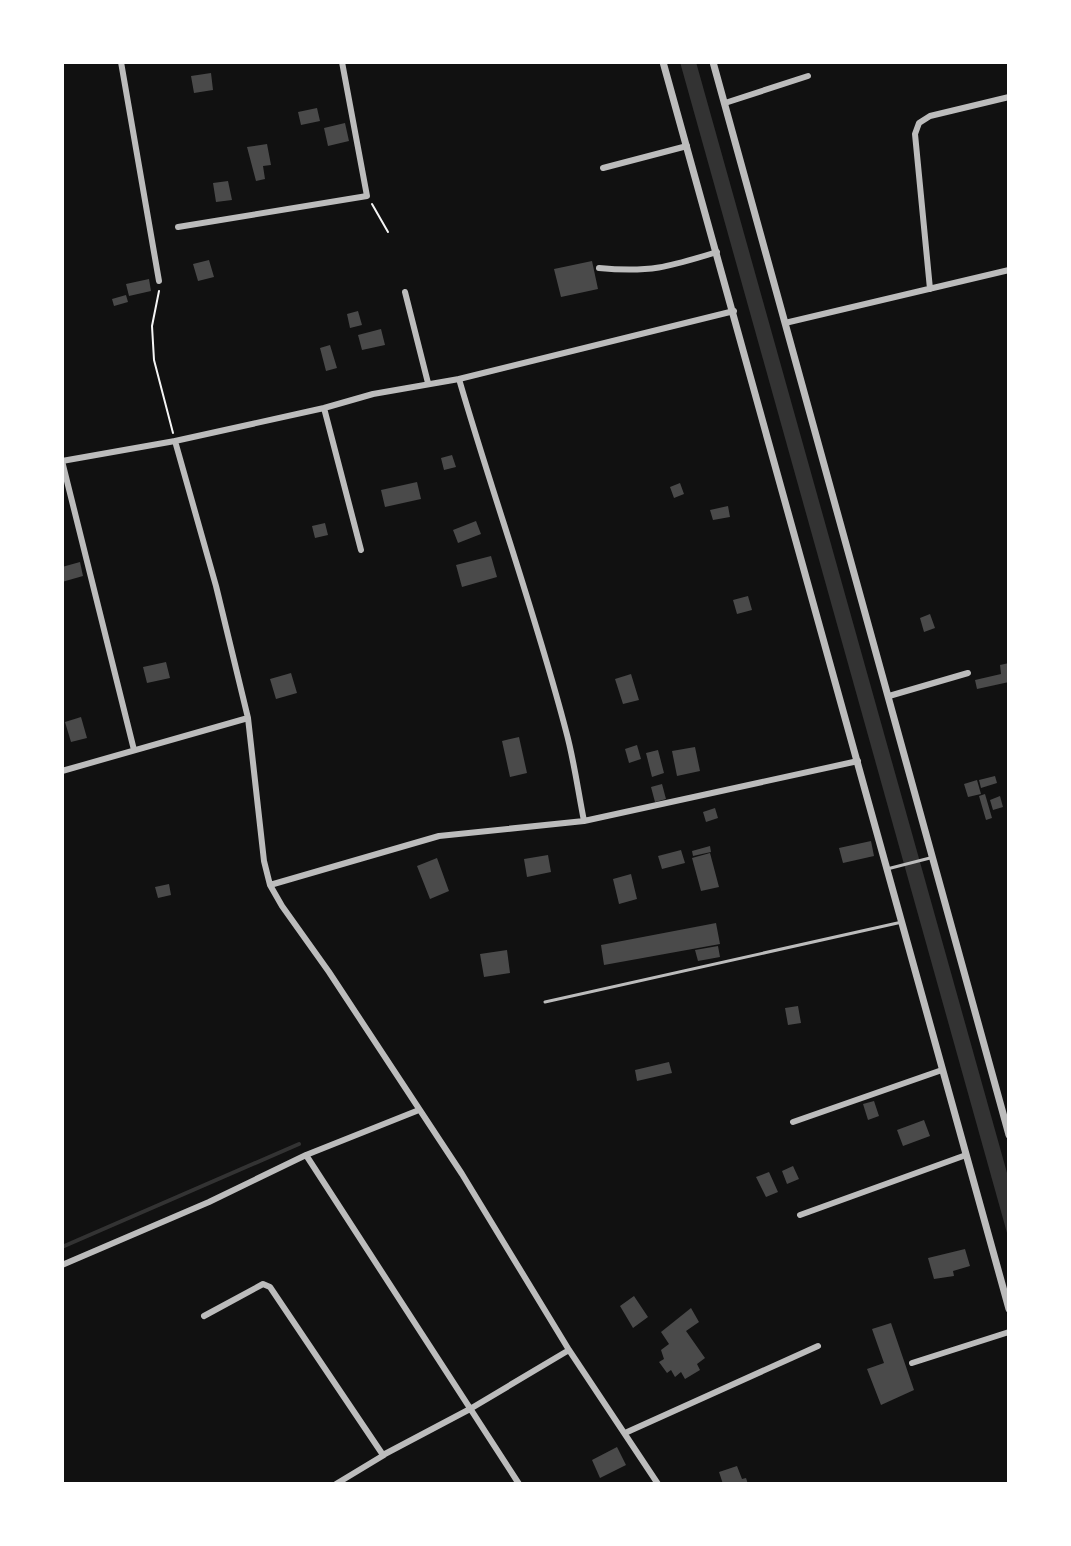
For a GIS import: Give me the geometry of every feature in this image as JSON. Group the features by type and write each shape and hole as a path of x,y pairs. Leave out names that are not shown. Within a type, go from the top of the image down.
{"street":[{"path":"121,62 159,281"},
{"path":"178,227 367,196 342,62"},
{"path":"663,62 1009,1309"},
{"path":"713,62 1009,1135"},
{"path":"725,103 808,76"},
{"path":"930,289 916,130 930,116 1009,97"},
{"path":"603,168 687,146"},
{"path":"599,268 629,271 661,269 717,252"},
{"path":"785,323 1009,270"},
{"path":"405,292 428,383"},
{"path":"134,750 62,461 175,441 373,394 459,379 734,311"},
{"path":"459,379 491,490 519,567 562,718 584,821"},
{"path":"324,408 361,550"},
{"path":"175,441 216,586 248,718 261,837 270,885 499,1232 569,1350 658,1484"},
{"path":"889,696 968,673"},
{"path":"62,771 248,718"},
{"path":"270,885 439,836 584,821 858,761"},
{"path":"793,1122 942,1070"},
{"path":"62,1265 219,1197 306,1155 419,1110"},
{"path":"306,1155 519,1484"},
{"path":"800,1215 966,1155"},
{"path":"204,1316 263,1284 270,1287 379,1451 383,1455 391,1452"},
{"path":"912,1363 1009,1332"},
{"path":"625,1433 818,1346"},
{"path":"336,1484 569,1350"}],"lane":[{"path":"887,869 933,857"},
{"path":"545,1002 902,922"}],"path":[{"path":"367,196 388,232"},
{"path":"159,281 152,326 154,360 175,441"}],"shaded area":[{"path":"680,62 696,62 1009,1180 1009,1240"}],"building":[{"path":"211,73 213,90 194,93 191,76"},
{"path":"317,108 320,121 301,125 298,112"},
{"path":"345,123 349,141 328,146 324,128"},
{"path":"267,144 271,165 263,166 265,179 256,181 247,147"},
{"path":"228,181 232,200 216,202 213,183"},
{"path":"209,260 214,277 198,281 193,264"},
{"path":"592,261 598,289 561,297 554,269"},
{"path":"149,279 151,291 129,296 126,284"},
{"path":"126,295 128,302 114,306 112,299"},
{"path":"358,311 362,325 350,328 347,314"},
{"path":"381,329 385,345 362,350 358,335"},
{"path":"330,345 337,368 326,371 320,348"},
{"path":"452,455 456,467 444,470 441,458"},
{"path":"417,482 421,499 385,507 381,490"},
{"path":"680,483 684,494 674,498 670,487"},
{"path":"728,506 730,517 713,520 710,510"},
{"path":"476,521 481,534 458,543 453,530"},
{"path":"325,523 328,535 315,538 312,526"},
{"path":"491,556 497,577 462,587 456,565"},
{"path":"80,562 83,576 62,582 62,567"},
{"path":"748,596 752,610 737,614 733,600"},
{"path":"930,614 935,628 924,632 920,618"},
{"path":"166,662 170,678 147,683 143,667"},
{"path":"1009,663 1009,682 977,689 975,680 1001,674 1000,665"},
{"path":"291,673 297,693 276,699 270,679"},
{"path":"631,674 639,700 623,704 615,679"},
{"path":"81,717 87,738 71,742 65,722"},
{"path":"519,737 527,773 510,777 502,741"},
{"path":"637,745 641,759 629,763 625,749"},
{"path":"695,747 700,771 677,776 672,751"},
{"path":"658,750 664,773 652,777 646,753"},
{"path":"995,776 997,783 981,788 979,780"},
{"path":"977,780 981,794 968,797 964,784"},
{"path":"662,784 666,799 655,802 651,787"},
{"path":"985,794 992,818 986,820 979,796"},
{"path":"1000,796 1003,807 993,810 990,800"},
{"path":"715,808 718,818 706,822 703,812"},
{"path":"871,841 874,856 843,863 839,848"},
{"path":"710,846 711,852 693,856 692,851"},
{"path":"681,850 685,863 662,869 658,856"},
{"path":"710,853 719,887 701,891 692,858"},
{"path":"548,855 551,872 527,877 524,859"},
{"path":"437,858 449,891 430,899 417,866"},
{"path":"631,874 637,899 619,904 613,879"},
{"path":"169,884 171,895 158,898 155,887"},
{"path":"716,923 720,944 604,965 601,945"},
{"path":"718,946 720,957 698,961 695,950"},
{"path":"507,950 510,973 484,977 480,954"},
{"path":"798,1006 801,1023 788,1025 785,1008"},
{"path":"669,1062 672,1073 637,1081 635,1070"},
{"path":"874,1101 879,1116 868,1120 863,1104"},
{"path":"924,1120 930,1136 903,1146 897,1130"},
{"path":"793,1166 799,1179 787,1184 782,1171"},
{"path":"769,1172 778,1192 766,1197 756,1177"},
{"path":"965,1249 970,1266 953,1271 954,1276 934,1279 928,1258"},
{"path":"634,1296 648,1317 633,1328 620,1306"},
{"path":"691,1308 699,1322 686,1331 705,1358 697,1364 700,1370 685,1379 681,1372 675,1377 671,1370 667,1373 659,1362 664,1359 661,1350 669,1344 661,1332"},
{"path":"891,1323 914,1390 881,1405 867,1369 884,1363 872,1329"},
{"path":"617,1447 626,1465 600,1478 592,1460"},
{"path":"737,1466 742,1479 746,1478 748,1484 723,1484 719,1472"}],"waterway":[{"path":"62,1247 299,1144"}]}
